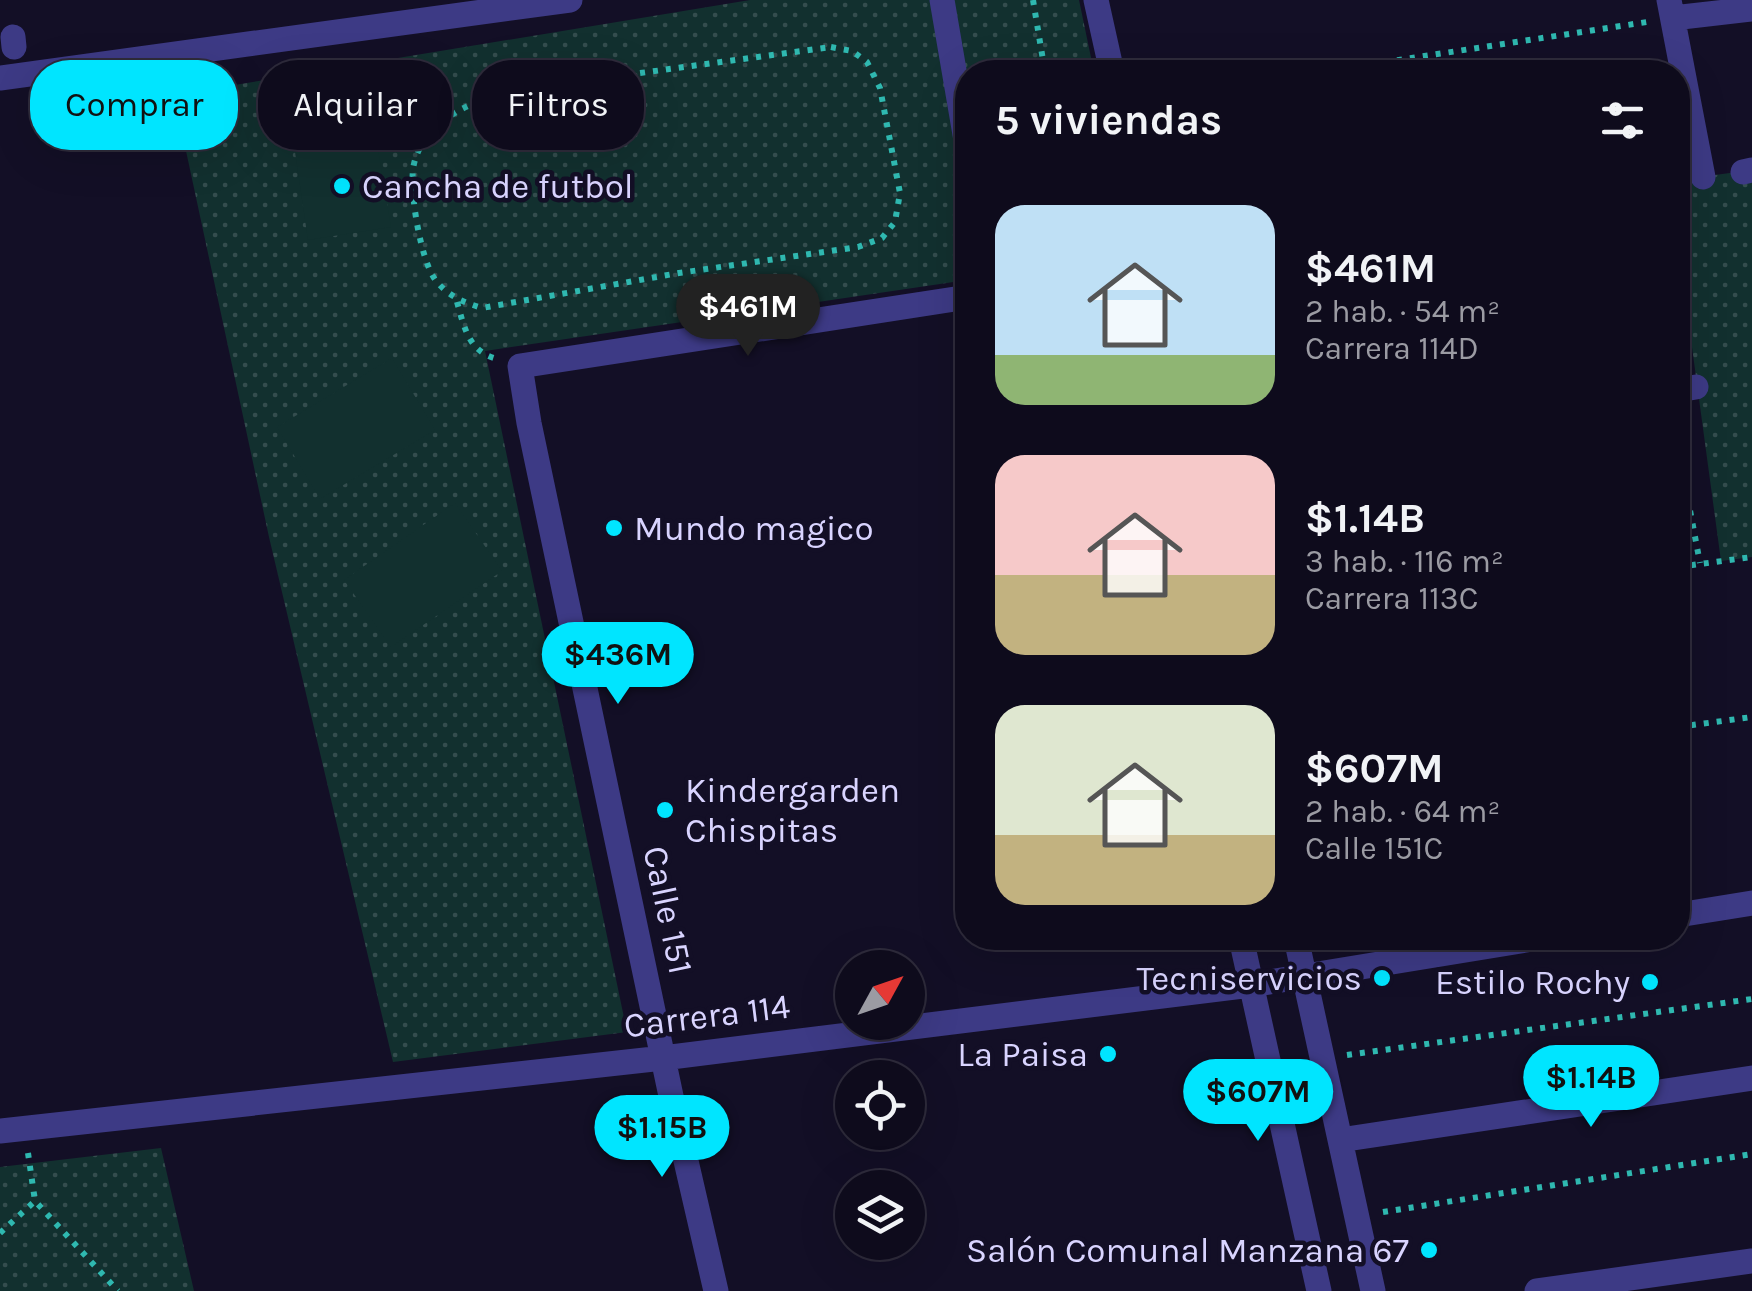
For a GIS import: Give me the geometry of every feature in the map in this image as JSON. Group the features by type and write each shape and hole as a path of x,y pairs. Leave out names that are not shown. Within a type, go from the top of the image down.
{"street":[{"path":"0,78 570,0"},
{"path":"942,0 955,76"},
{"path":"1096,0 1109,60"},
{"path":"1681,60 1671,9 1752,9"},
{"path":"1690,109 1703,177"},
{"path":"520,366 955,299"},
{"name":"Calle 151","path":"520,366 663,1058 716,1291"},
{"path":"1690,913 1752,903"},
{"path":"1244,950 1319,1291"},
{"path":"1299,950 1373,1291"},
{"name":"Carrera 114","path":"12,1129 663,1058 1251,985 1462,950"},
{"path":"1340,1140 1752,1078"},
{"path":"1537,1291 1752,1261"}],"path":[{"path":"1033,0 1044,60"},
{"path":"1387,60 1671,9"},
{"path":"457,301 482,308 679,272 858,247 882,238 895,222 900,192 880,88 868,62 852,51 831,47 501,92 468,105 430,133 418,150 413,168 415,220 433,278 457,301 466,334 481,354 520,366"},
{"path":"1690,510 1700,563"},
{"path":"1690,565 1752,557"},
{"path":"1690,726 1752,717"},
{"path":"1322,1059 1752,999"},
{"path":"12,1129 36,1201 118,1291"},
{"path":"1357,1216 1752,1154"},
{"path":"0,1233 36,1201"}],"green space":[{"path":"750,0 1079,0 1092,60 955,60 955,282 485,351 627,1032 393,1062 269,537 186,150 238,150 238,84 258,81 258,150 452,150 452,60 386,60"},
{"name":"Cancha de futbol","path":"295,150 378,150 391,227 308,240"},
{"path":"1752,170 1752,557 1721,561 1690,332 1690,178"},
{"path":"392,358 435,430 320,499 277,427"},
{"path":"455,503 502,571 391,647 344,580"},
{"path":"161,1148 194,1291 0,1291 0,1167"}],"place":[{"name":"Cancha de futbol","path":"342,186"},
{"name":"Mundo magico","path":"614,528"},
{"name":"Kindergarden Chispitas","path":"665,810"},
{"name":"Tecniservicios","path":"1382,978"},
{"name":"Estilo Rochy","path":"1650,982"},
{"name":"La Paisa","path":"1108,1054"},
{"name":"Salón Comunal Manzana 67","path":"1429,1250"}]}
